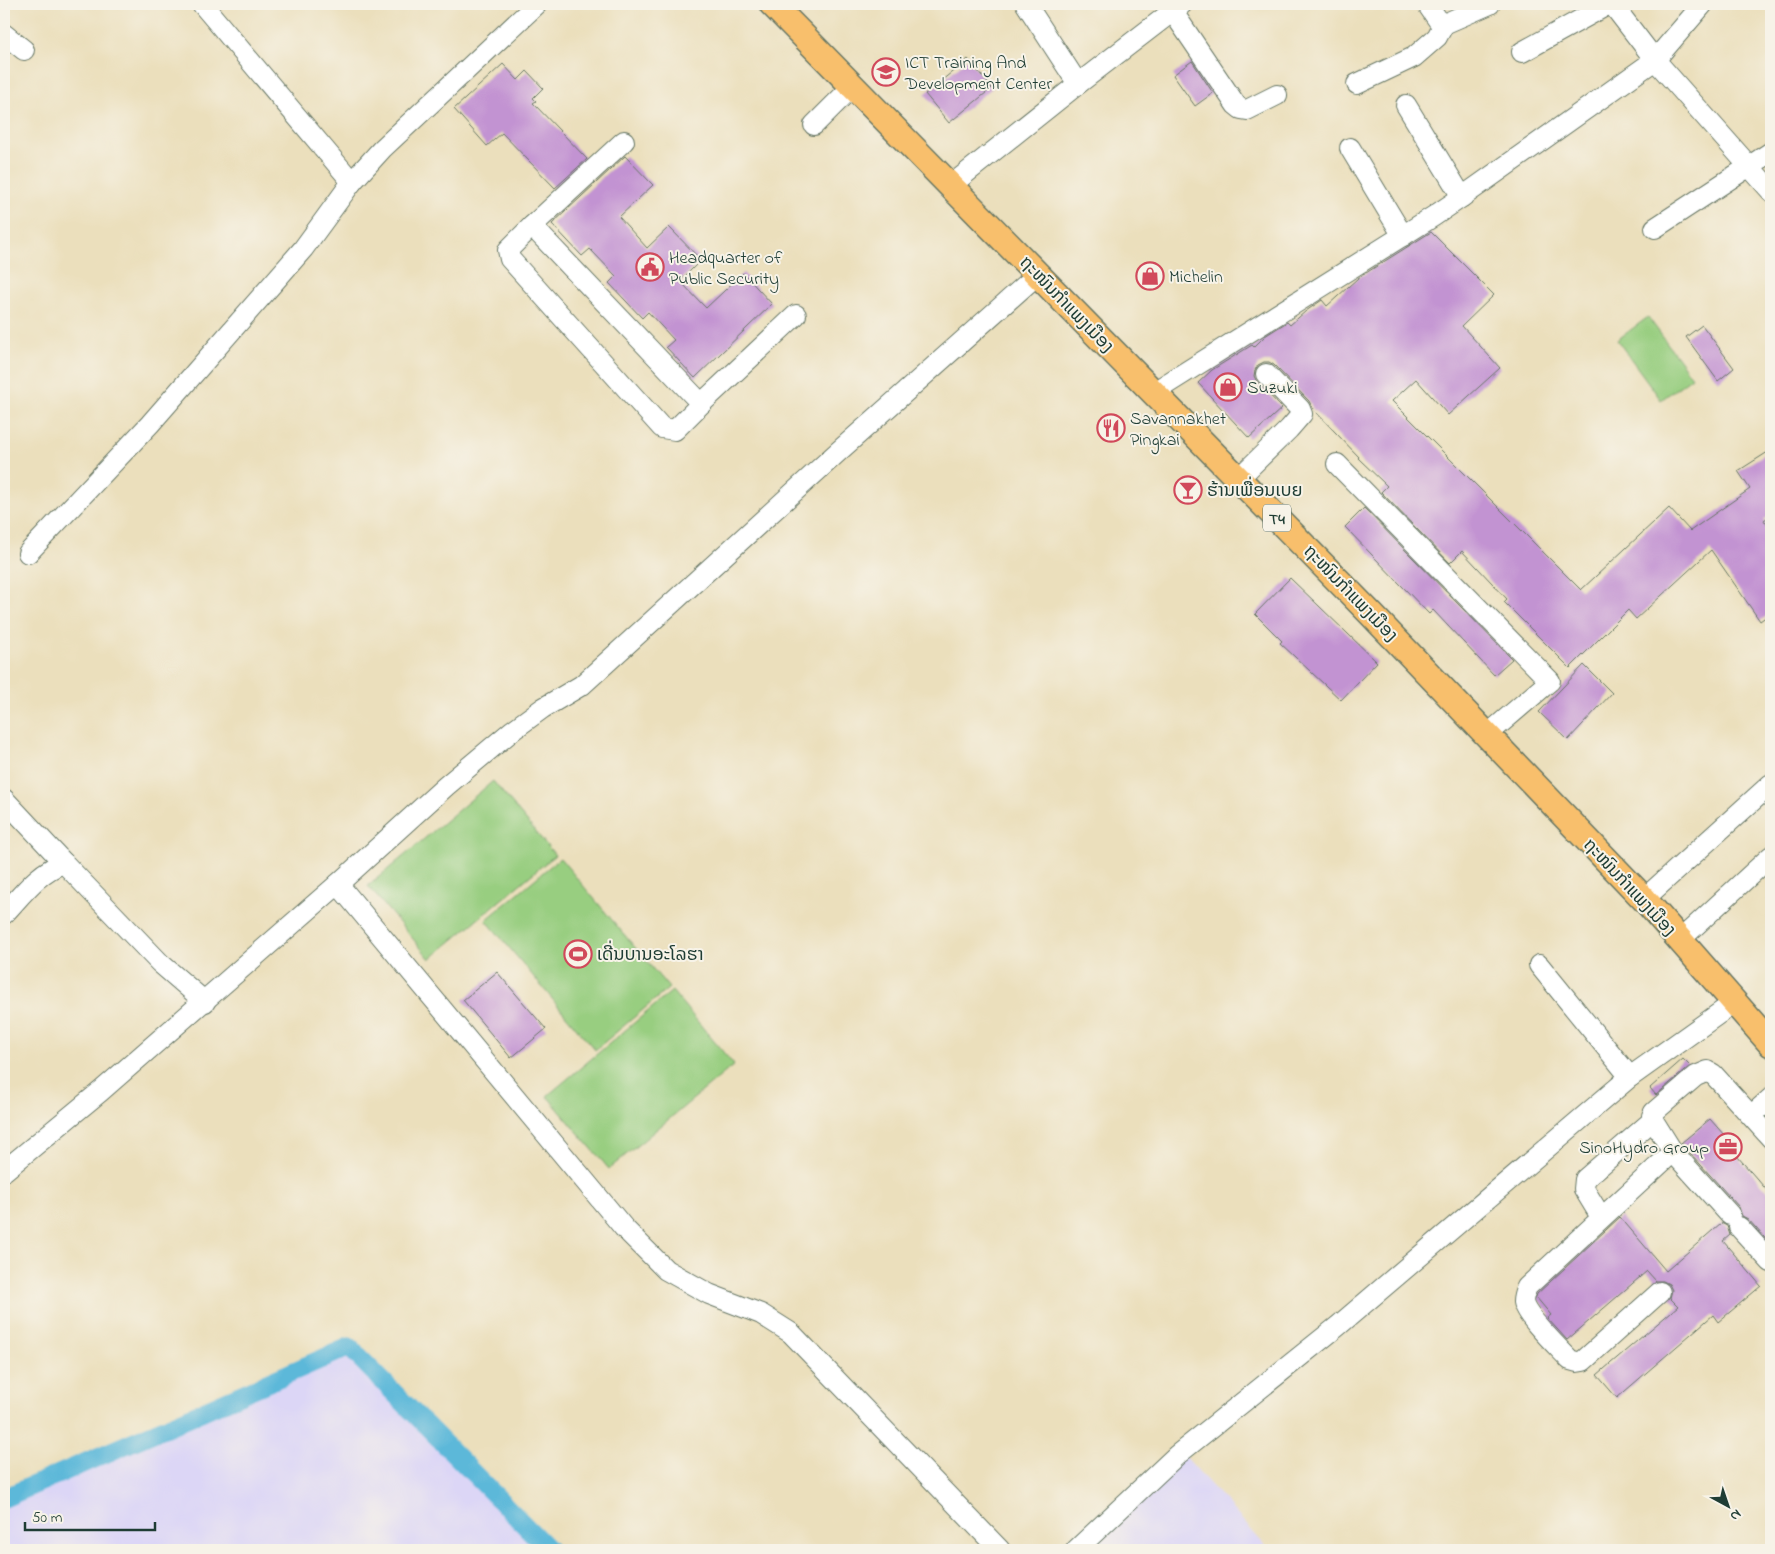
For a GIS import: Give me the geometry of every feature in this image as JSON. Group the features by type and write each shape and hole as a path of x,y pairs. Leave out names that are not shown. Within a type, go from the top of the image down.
{"main road":[{"name":"ຖະໜົນກຳແພງເມືອງ","path":"772,4 1371,614 1644,899 1771,1044"}],"street":[{"path":"202,4 352,182"},
{"path":"28,553 150,424 303,249 352,182 382,149 537,4"},
{"path":"1026,4 1078,84"},
{"path":"1427,4 1438,20 1444,24"},
{"path":"1357,84 1414,57 1437,37 1444,24 1490,4"},
{"path":"1522,52 1611,4 1655,60 1771,191"},
{"path":"1154,392 1462,197 1655,60 1703,4"},
{"path":"950,186 1177,8 1236,105 1241,109 1247,110 1277,95"},
{"path":"4,34 24,50"},
{"path":"814,125 853,86"},
{"path":"1406,105 1462,197"},
{"path":"624,141 508,250 510,259 662,428 675,430 796,315"},
{"path":"1350,148 1402,236"},
{"path":"1655,228 1771,152"},
{"path":"532,226 702,403"},
{"path":"4,1171 205,1002 446,786 513,730 543,708 582,685 832,457 1038,274"},
{"path":"1238,478 1302,414 1300,409 1266,374"},
{"path":"1337,464 1550,681 1486,735"},
{"path":"1644,899 1771,784"},
{"path":"4,799 160,963 205,1002"},
{"path":"1680,940 1771,856"},
{"path":"4,914 44,872 53,866 64,863"},
{"path":"338,884 624,1228 666,1270 710,1294 761,1314 790,1332 1000,1550"},
{"path":"1540,965 1630,1077"},
{"path":"1076,1550 1177,1455 1338,1326 1630,1077 1735,1002"},
{"path":"1771,1138 1713,1074 1708,1071 1696,1076 1654,1112 1652,1116 1673,1152 1771,1262"},
{"path":"1752,1116 1771,1098"},
{"path":"1601,1217 1584,1189 1585,1179 1653,1120"},
{"path":"1660,1292 1583,1360 1577,1362 1570,1360 1527,1311 1523,1302 1527,1287 1673,1152"}],"shaded area":[{"path":"349,1347 549,1550 4,1550 4,1498"},
{"path":"1184,1455 1269,1550 1080,1550"}],"green space":[{"path":"1648,317 1692,377 1661,400 1617,340"},
{"path":"493,781 555,855 430,959 368,886"},
{"name":"ເດີ່ນບານອະໂລຮາ","path":"560,858 669,988 595,1050 486,920"},
{"path":"672,991 734,1065 609,1169 547,1096"}],"building":[{"path":"968,59 992,88 949,123 925,94"},
{"path":"1192,61 1213,93 1195,106 1173,75"},
{"path":"503,64 518,80 527,71 543,88 533,98 536,101 533,103 587,159 555,188 502,133 487,146 454,109"},
{"name":"Headquarter of Public Security","path":"625,156 653,185 619,217 647,248 669,227 701,260 680,281 706,308 743,273 772,304 695,378 666,347 674,340 648,312 642,318 609,283 616,276 590,249 582,256 552,224"},
{"path":"1431,232 1494,295 1462,326 1500,368 1448,415 1416,379 1392,401 1581,590 1669,508 1690,531 1750,489 1738,471 1771,450 1771,515 1764,520 1771,531 1771,613 1760,621 1711,550 1636,619 1628,610 1570,668 1504,602 1507,599 1462,551 1450,563 1381,492 1387,486 1358,458 1313,409 1309,401 1274,365 1264,362 1258,365 1254,376 1257,382 1282,408 1249,438 1198,383 1212,370 1252,345 1254,347 1265,336 1287,322 1290,325 1322,300 1327,306 1358,278"},
{"path":"1702,325 1734,368 1718,381 1686,337"},
{"path":"1364,508 1512,659 1494,675 1433,610 1429,614 1345,527"},
{"path":"1290,578 1377,662 1341,700 1280,643 1282,641 1255,614"},
{"path":"1584,665 1612,693 1568,740 1539,712"},
{"path":"497,972 546,1029 511,1058 463,1000"},
{"path":"1683,1059 1690,1066 1656,1095 1650,1088"},
{"path":"1710,1119 1740,1153 1737,1156 1771,1195 1771,1245 1748,1219 1742,1216 1739,1207 1681,1143"},
{"path":"1620,1217 1666,1271 1721,1223 1727,1226 1730,1235 1723,1241 1761,1286 1718,1322 1713,1315 1617,1398 1597,1375 1678,1306 1670,1298 1672,1290 1669,1284 1663,1281 1656,1281 1647,1271 1567,1340 1547,1318 1551,1315 1536,1297"}],"waterway":[{"path":"4,1498 349,1347 549,1550"}],"place":[{"name":"ICT Training And Development Center","path":"886,72"},
{"name":"Headquarter of Public Security","path":"650,267"},
{"name":"Michelin","path":"1150,276"},
{"name":"Suzuki","path":"1228,387"},
{"name":"Savannakhet Pingkai","path":"1111,428"},
{"name":"ຮ້ານເພື່ອນເບຍ","path":"1188,490"},
{"name":"ເດີ່ນບານອະໂລຮາ","path":"578,954"},
{"name":"SinoHydro Group","path":"1728,1147"}]}
